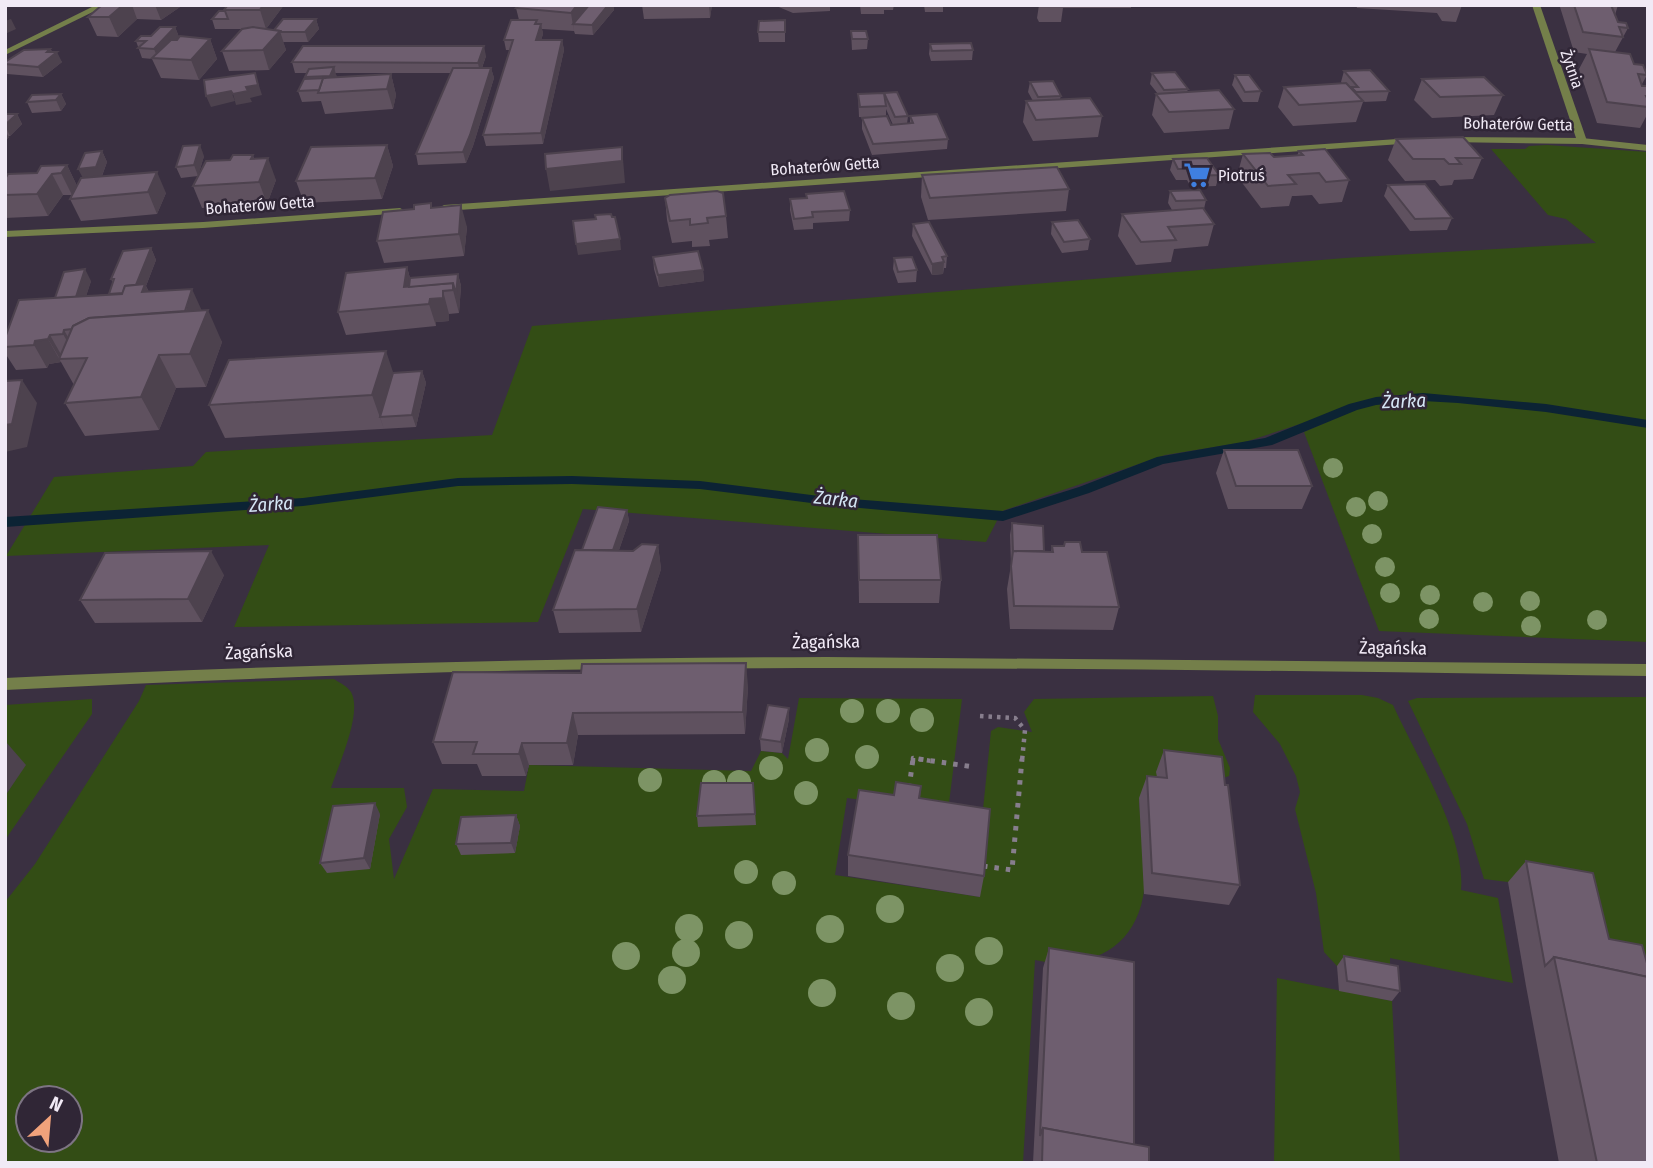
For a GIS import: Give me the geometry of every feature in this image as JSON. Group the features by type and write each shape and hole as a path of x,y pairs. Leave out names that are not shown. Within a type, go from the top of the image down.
{"street":[{"path":"5,53 103,5"},
{"name":"Żytnia","path":"1536,5 1582,141"},
{"name":"Bohaterów Getta","path":"439,208 1421,140"},
{"name":"Bohaterów Getta","path":"1434,140 1582,141 1648,148"},
{"name":"Bohaterów Getta","path":"5,234 203,225 411,210"},
{"name":"Żagańska","path":"5,684 358,667 873,661 1648,670"}],"path":[{"path":"980,716 1015,718 1025,730 1012,870 983,866"},
{"path":"908,794 913,758 974,767"}],"green space":[{"path":"1529,146 1648,152 1648,423 1553,408 1423,395 1374,400 1245,442 1165,455 1002,511 986,542 583,509 538,622 234,627 269,545 6,556 54,477 193,466 206,452 492,435 532,326 1345,258 1596,243 1566,219 1548,215 1491,149 1525,149"},
{"path":"1423,399 1551,410 1648,425 1648,642 1379,631 1304,432 1378,403"},
{"path":"334,679 345,686 354,701 354,713 348,740 331,788 404,788 407,807 389,839 394,879 433,789 524,791 529,765 751,771 761,751 782,753 788,759 799,698 962,699 948,811 847,798 835,875 980,897 981,829 991,731 998,727 1032,732 1024,712 1034,699 1213,696 1218,716 1218,739 1230,768 1229,776 1158,800 1139,798 1144,862 1143,897 1138,916 1118,944 1089,959 1054,963 1035,960 1023,1163 5,1163 5,902 35,864 139,701 146,685"},
{"path":"1255,695 1362,695 1393,705 1448,821 1456,845 1461,890 1498,898 1513,983 1390,958 1390,976 1337,966 1324,952 1316,893 1295,809 1300,792 1296,776 1280,744 1253,712"},
{"path":"1648,697 1648,1078 1508,882 1484,879 1467,824 1408,701 1417,698"},
{"path":"92,699 92,714 5,840 5,796 25,765 5,763 5,705"},
{"path":"1277,978 1392,1001 1400,1163 1274,1163"}],"building":[{"path":"102,5 123,5 109,17 88,17"},
{"path":"228,5 263,5 260,10 224,10"},
{"path":"519,5 577,5 571,13 516,8"},
{"path":"589,5 608,5 592,25 573,24"},
{"path":"1574,5 1611,5 1618,22 1626,23 1628,28 1619,27 1623,37 1583,32"},
{"path":"219,11 225,11 228,19 212,19"},
{"path":"283,19 316,19 305,32 274,30"},
{"path":"511,20 537,20 535,24 541,24 536,40 562,40 541,133 483,135 513,40 504,40"},
{"path":"785,20 785,32 758,32 759,21"},
{"path":"160,27 175,27 154,49 138,48 146,41 136,41 141,36 151,36"},
{"path":"253,27 280,31 263,50 222,51 242,29"},
{"path":"851,31 866,31 868,39 852,39"},
{"path":"180,36 210,39 191,60 152,58 171,40 177,40"},
{"path":"971,43 973,50 932,51 930,44"},
{"path":"303,46 484,46 478,63 292,62"},
{"path":"50,49 47,52 57,52 38,67 5,64 24,50"},
{"path":"1589,49 1630,54 1634,64 1643,65 1647,75 1638,74 1642,86 1648,86 1648,107 1607,102"},
{"path":"334,67 330,76 305,77 309,69"},
{"path":"453,68 491,68 463,152 416,154"},
{"path":"1370,70 1389,91 1356,92 1351,87 1358,87 1344,71"},
{"path":"1175,72 1188,89 1164,90 1152,73"},
{"path":"255,73 258,85 246,87 248,91 206,96 204,80"},
{"path":"391,74 387,89 318,93 323,78"},
{"path":"1235,75 1249,75 1261,91 1245,92"},
{"path":"1484,77 1503,95 1440,97 1422,79"},
{"path":"323,78 319,90 298,91 304,79"},
{"path":"1053,81 1061,96 1038,97 1030,82"},
{"path":"1346,83 1363,101 1299,105 1284,87"},
{"path":"1219,90 1234,109 1169,112 1156,94"},
{"path":"897,92 908,116 895,117 884,93"},
{"path":"884,93 886,106 860,107 858,94"},
{"path":"61,94 56,100 27,102 32,95"},
{"path":"1090,98 1102,116 1036,120 1026,101"},
{"path":"5,114 17,114 5,125"},
{"path":"937,114 948,139 873,144 862,118 887,116 891,125 913,123 910,116"},
{"path":"1463,137 1482,158 1456,158 1461,164 1449,164 1444,159 1413,159 1396,139"},
{"path":"200,145 194,165 176,167 183,146"},
{"path":"387,145 375,178 296,181 311,147"},
{"path":"622,147 622,161 546,169 545,154"},
{"path":"1325,149 1349,180 1326,182 1319,173 1288,175 1296,184 1268,186 1243,154 1270,153 1274,157 1303,155 1299,151"},
{"path":"102,151 96,167 78,169 85,153"},
{"path":"233,155 253,155 251,159 268,158 259,182 193,186 206,161 230,160"},
{"path":"1207,158 1219,175 1194,176 1190,169 1178,169 1173,159"},
{"path":"67,165 61,173 52,174 37,194 5,195 5,179 8,174 37,173 41,166"},
{"path":"1057,167 1069,189 930,198 922,175"},
{"path":"157,172 148,192 70,199 81,178"},
{"path":"1425,184 1452,218 1415,219 1388,185"},
{"path":"1200,190 1206,200 1176,201 1170,191"},
{"path":"717,191 723,193 726,216 707,218 708,223 690,225 690,219 670,221 665,198 670,195"},
{"path":"844,191 850,210 812,212 813,217 794,219 790,199 807,198 806,194"},
{"path":"431,203 431,208 461,205 459,234 377,241 383,212 414,209 414,205"},
{"path":"1203,208 1214,224 1168,227 1176,240 1141,242 1122,214"},
{"path":"611,214 615,217 620,239 576,244 573,221 596,219 595,215"},
{"path":"1078,220 1090,239 1064,242 1052,222"},
{"path":"929,222 947,256 942,257 944,262 932,264 913,224"},
{"path":"151,248 136,285 125,286 123,293 109,294 114,279 111,279 123,251"},
{"path":"698,251 703,270 658,275 653,257"},
{"path":"912,257 917,270 898,272 894,258"},
{"path":"407,267 404,287 453,283 453,290 443,291 443,298 430,299 429,304 338,312 346,273"},
{"path":"85,269 76,297 55,298 64,272"},
{"path":"458,274 456,294 453,283 409,287 410,278"},
{"path":"145,284 142,292 192,289 185,311 89,318 72,329 64,330 63,334 50,335 48,339 35,341 34,345 5,347 5,338 19,300 122,294 125,286"},
{"path":"208,310 190,354 159,355 141,397 65,403 87,358 59,359 73,326 89,318"},
{"path":"386,351 372,395 209,405 229,360"},
{"path":"422,371 412,415 380,417 393,373"},
{"path":"22,380 12,424 5,425 5,381"},
{"path":"1224,450 1298,450 1312,486 1236,486"},
{"path":"598,507 627,510 613,550 582,550"},
{"path":"1012,523 1043,526 1044,551 1013,553"},
{"path":"858,535 937,535 941,580 859,580"},
{"path":"1065,542 1080,542 1082,552 1107,552 1119,607 1014,606 1011,566 1013,551 1053,552 1052,546 1064,546"},
{"path":"642,544 658,545 637,609 553,610 575,550 633,551"},
{"path":"211,551 188,599 80,600 105,553"},
{"path":"746,663 743,712 573,713 567,743 522,743 519,754 473,754 477,742 433,742 453,672 581,673 582,664"},
{"path":"768,705 789,708 781,742 760,739"},
{"path":"1164,750 1222,757 1240,885 1152,873 1147,776 1167,778"},
{"path":"896,782 921,786 919,798 990,809 984,876 848,855 859,790 894,795"},
{"path":"701,783 753,783 755,814 697,816"},
{"path":"375,803 364,858 320,863 333,806"},
{"path":"516,815 511,843 456,844 461,817"},
{"path":"1526,861 1593,873 1609,939 1642,945 1648,977 1554,957 1545,966"},
{"path":"1049,948 1134,962 1134,1145 1043,1128 1040,1136"},
{"path":"1344,956 1398,966 1400,991 1347,981"},
{"path":"1554,957 1648,977 1648,1163 1597,1163"},
{"path":"1043,1128 1149,1147 1149,1163 1042,1163"}],"waterway":[{"name":"Żarka","path":"5,522 303,502 458,482 572,480 700,485 827,501 1003,516 1084,490 1161,460 1268,442 1353,407 1376,401 1423,397 1458,399 1546,408 1648,424"}],"place":[{"name":"Piotruś","path":"1197,175"}]}
